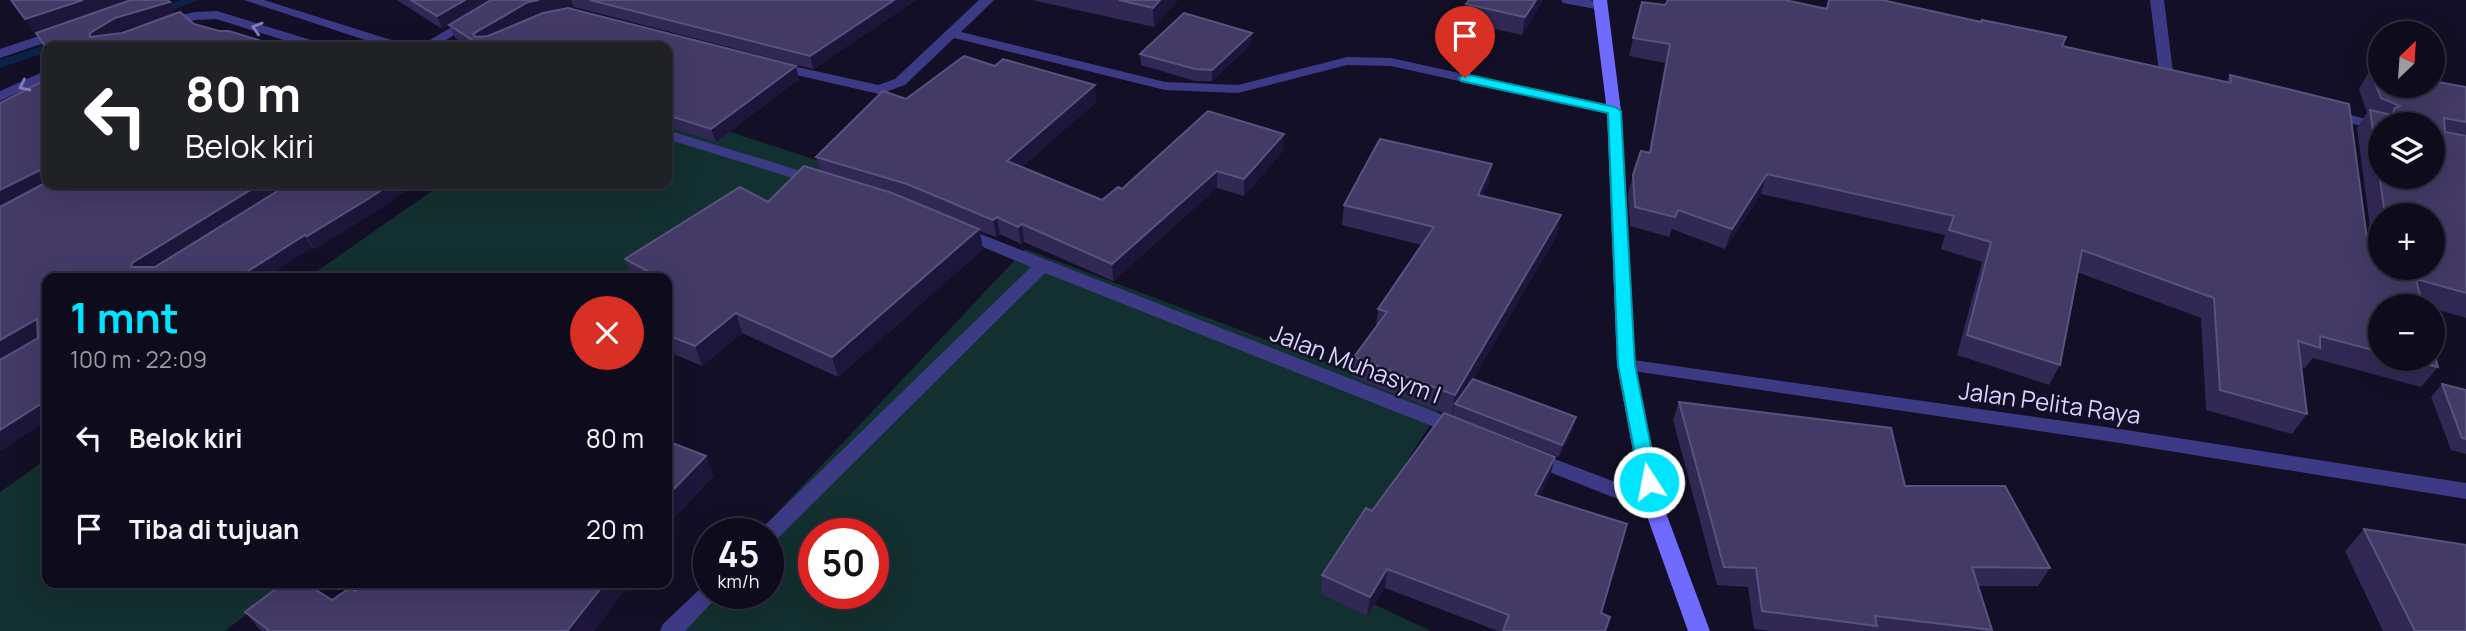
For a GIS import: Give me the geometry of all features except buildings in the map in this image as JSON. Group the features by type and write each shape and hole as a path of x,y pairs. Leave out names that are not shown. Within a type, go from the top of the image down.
{"main road":[{"path":"1601,3 1615,111 1626,365 1653,505 1699,631"}],"street":[{"path":"251,0 383,42"},
{"path":"434,42 506,0"},
{"path":"761,62 856,87 879,90 900,82 986,0"},
{"path":"1568,0 1601,3"},
{"path":"2157,0 2166,72"},
{"path":"153,26 177,19 217,15 303,42"},
{"path":"0,54 72,29"},
{"path":"953,34 1165,86 1238,89 1314,67 1368,60 1391,62 1615,111"},
{"path":"0,97 42,76"},
{"path":"2308,108 2347,124 2368,126"},
{"path":"672,136 838,187"},
{"name":"Jalan Muhasym I","path":"941,223 1042,266 1471,434"},
{"path":"784,519 1042,266"},
{"name":"Jalan Pelita Raya","path":"1626,365 2120,436 2466,491"},
{"path":"1510,449 1653,505"},
{"path":"671,631 693,609"}],"green space":[{"path":"672,113 828,164 672,285 672,273 314,273 435,189 672,189"},
{"path":"1025,249 1442,406 1329,583 1431,631 665,631 693,602 693,609 784,609 784,518 772,518"},
{"path":"42,463 42,588 281,588 225,631 0,631 0,492"}],"waterway":[{"path":"153,13 192,0"},
{"path":"0,64 42,50"}],"route":[{"path":"1465,78 1615,111 1626,365 1649,482"}]}
